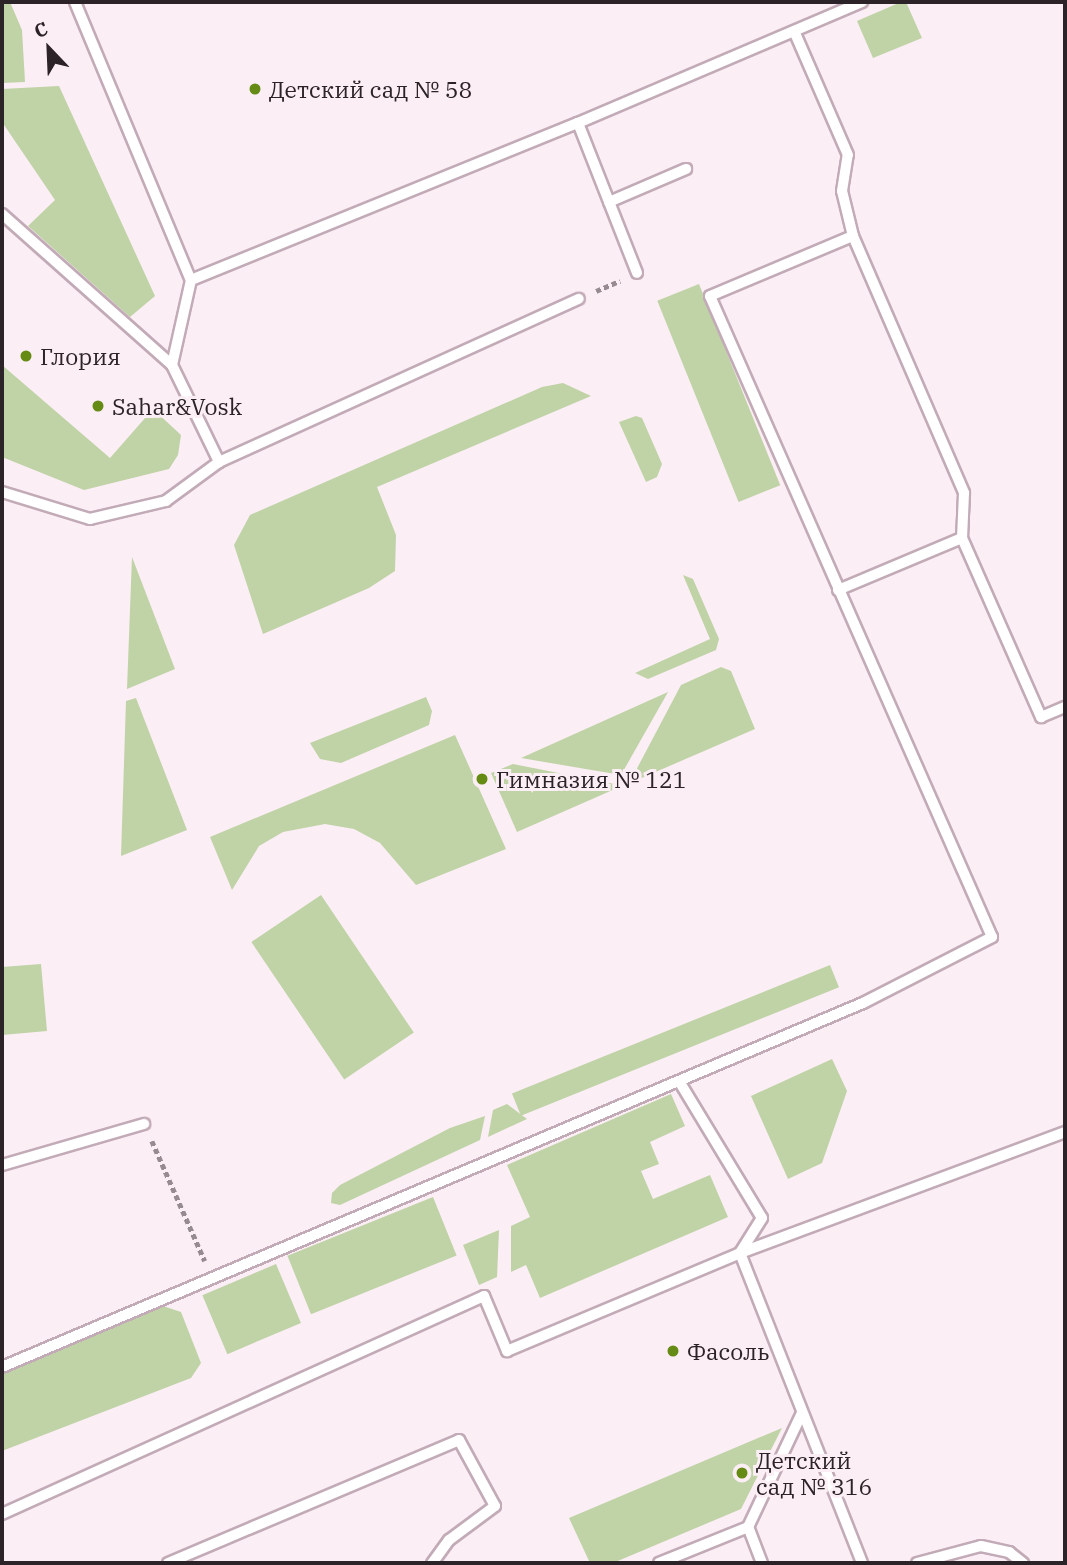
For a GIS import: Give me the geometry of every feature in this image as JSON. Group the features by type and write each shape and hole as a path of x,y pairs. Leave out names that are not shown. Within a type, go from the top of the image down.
{"lane":[{"path":"75,2 191,280 172,365"},
{"path":"191,280 578,123 862,2"},
{"path":"794,31 848,155 842,191 853,236 964,493 962,538 1041,717 1065,707"},
{"path":"578,123 636,273"},
{"path":"609,202 686,169"},
{"path":"2,214 172,365 219,462"},
{"path":"2,1367 863,1003 992,937 710,296 853,236"},
{"path":"2,492 90,519 166,501 219,462 579,299"},
{"path":"838,590 962,538"},
{"path":"679,1082 762,1218 740,1253"},
{"path":"2,1164 144,1124"},
{"path":"2,1514 484,1296 507,1351 740,1253 1065,1132"},
{"path":"740,1253 862,1563"},
{"path":"659,1563 748,1528 802,1413"},
{"path":"168,1563 459,1440 495,1506 449,1540 432,1563"},
{"path":"748,1528 762,1563"},
{"path":"917,1563 981,1546 1009,1552 1023,1563"}],"path":[{"path":"579,299 636,273"},
{"path":"144,1124 213,1280"}],"green space":[{"path":"2,2 10,2 22,30 25,82 2,83"},
{"path":"906,2 922,38 873,58 857,21"},
{"path":"59,86 155,296 130,317 28,226 55,200 2,122 2,89"},
{"path":"699,284 780,485 739,502 657,301"},
{"path":"2,365 110,458 153,409 181,435 178,455 169,469 84,490 2,457"},
{"path":"563,383 591,396 377,487 396,535 395,571 369,588 263,634 234,545 250,515 542,387"},
{"path":"636,416 642,418 662,464 657,477 646,482 619,422"},
{"path":"132,557 175,669 127,689"},
{"path":"683,575 693,579 719,639 716,650 648,679 635,673 710,639"},
{"path":"721,667 731,671 755,729 637,780 633,776 681,685"},
{"path":"668,692 621,775 521,758"},
{"path":"426,697 432,711 429,725 341,763 320,759 310,743"},
{"path":"136,698 187,830 121,856 126,701"},
{"path":"455,735 506,849 416,885 380,843 354,829 325,824 283,832 259,846 232,890 210,837"},
{"path":"513,764 614,784 615,789 517,832 491,773"},
{"path":"321,895 414,1033 344,1080 251,942"},
{"path":"41,964 47,1031 2,1035 2,967"},
{"path":"830,965 839,987 521,1116 512,1093"},
{"path":"832,1059 847,1091 822,1163 788,1179 751,1096"},
{"path":"671,1094 685,1126 650,1142 659,1164 641,1171 653,1199 710,1175 728,1217 540,1298 526,1265 511,1272 511,1226 530,1217 507,1165"},
{"path":"507,1104 527,1119 488,1137 493,1110"},
{"path":"485,1116 480,1140 340,1205 331,1203 332,1193 340,1185 450,1128"},
{"path":"433,1197 457,1255 311,1314 287,1256"},
{"path":"499,1230 497,1277 479,1285 463,1245"},
{"path":"276,1264 301,1323 227,1354 202,1295"},
{"path":"163,1306 181,1312 201,1363 191,1378 2,1451 2,1374"},
{"path":"782,1428 741,1509 613,1563 590,1563 569,1518"}],"place":[{"name":"Детский сад № 58","path":"255,89"},
{"name":"Глория","path":"26,356"},
{"name":"Sahar&Vosk","path":"98,406"},
{"name":"Гимназия № 121","path":"482,779"},
{"name":"Фасоль","path":"673,1351"},
{"name":"Детский сад № 316","path":"742,1473"}]}
